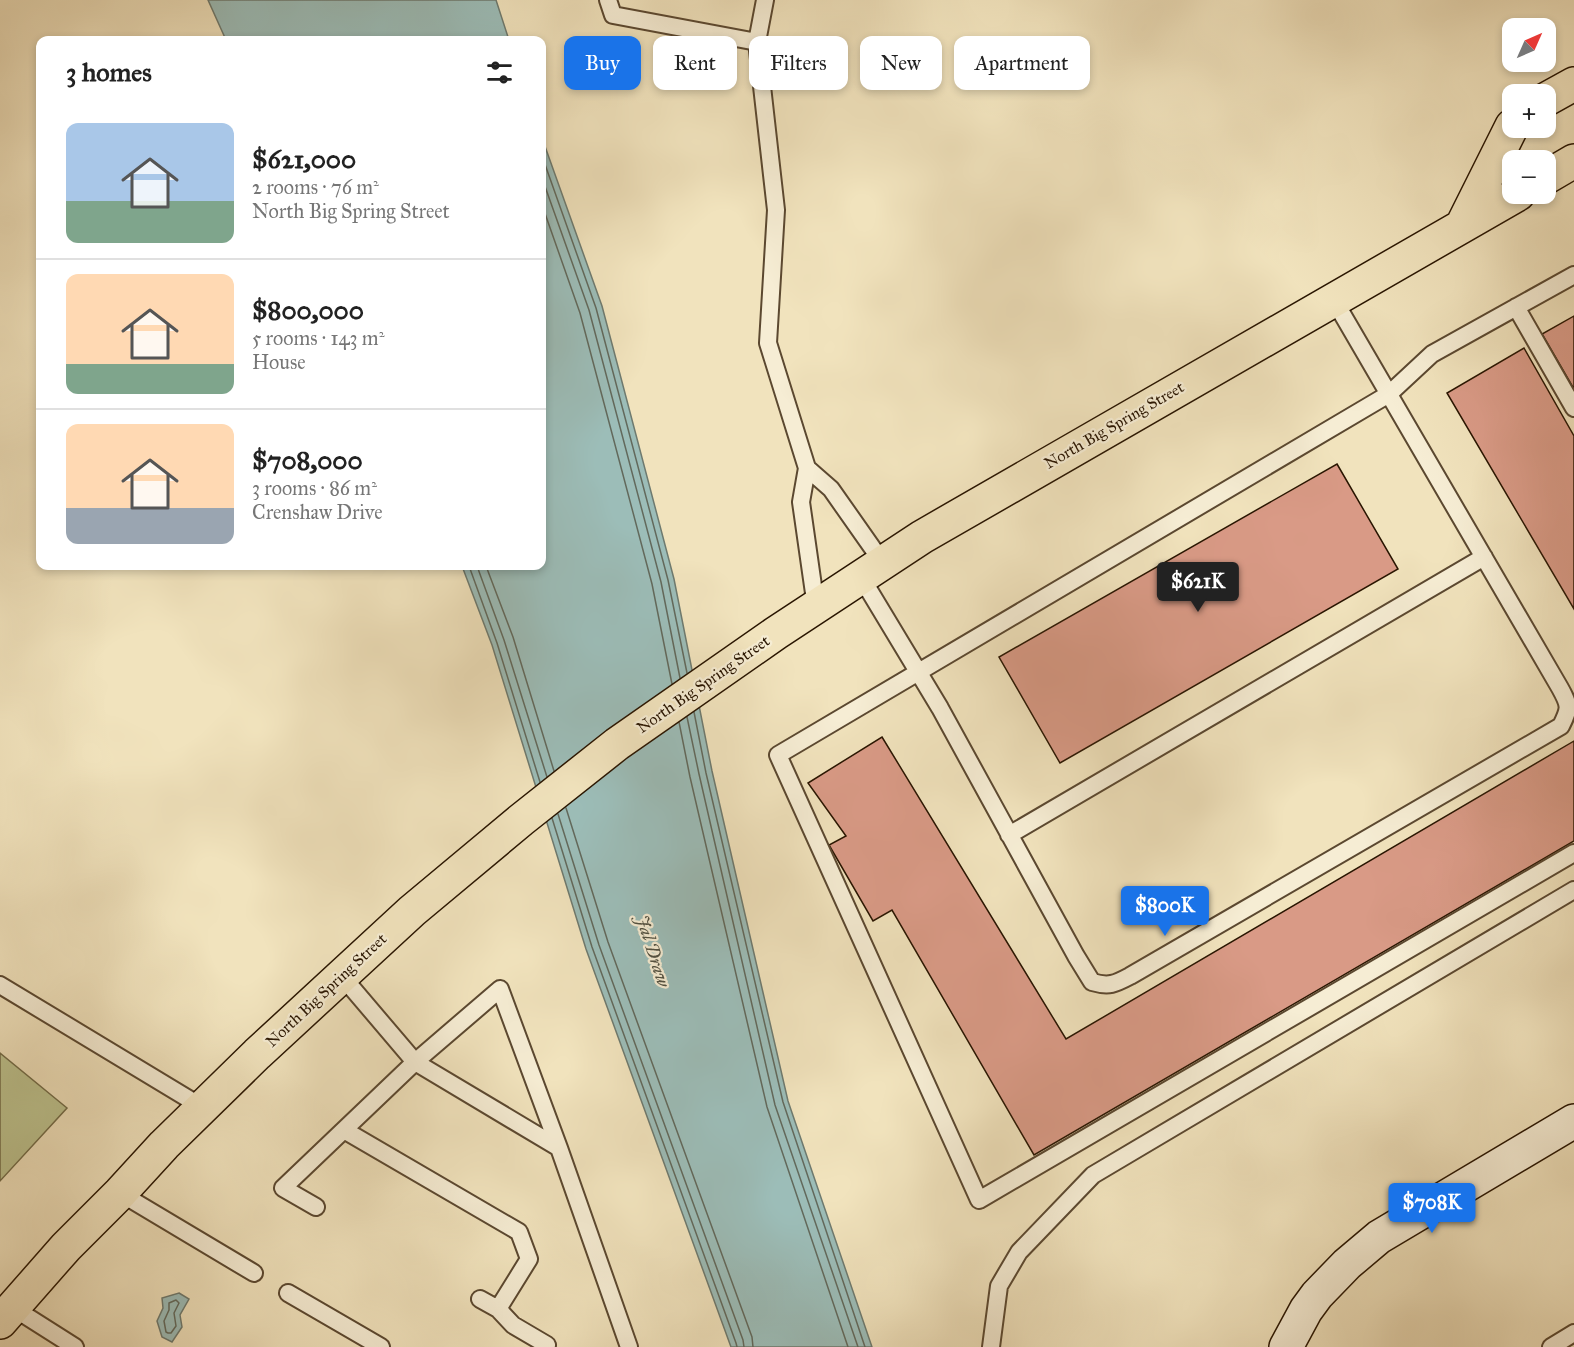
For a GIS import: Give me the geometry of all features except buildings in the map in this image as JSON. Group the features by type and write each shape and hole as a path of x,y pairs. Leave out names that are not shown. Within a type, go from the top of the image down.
{"highway":[{"path":"1556,94 1574,84"},
{"path":"1462,226 1506,138"},
{"path":"1556,172 1574,161"},
{"name":"North Big Spring Street","path":"6,1315 66,1247 164,1145 341,975 412,911 617,744 922,537 1502,203"}],"street":[{"path":"1286,1347 1317,1295 1347,1264 1379,1237 1574,1121"}],"lane":[{"path":"608,0 613,15 749,40"},
{"path":"758,36 765,0"},
{"path":"762,90 776,210 768,343 807,468 801,502 816,607"},
{"path":"1574,275 1432,354 1389,394 778,754 979,1200 1574,853"},
{"path":"807,468 831,489 872,570 918,672 1076,956 1092,982 1103,985 1116,983 1561,726 1568,712 1567,701 1334,300"},
{"path":"1516,307 1574,408"},
{"path":"1009,835 1484,557"},
{"path":"991,1347 999,1286 1004,1277 1019,1252 1093,1174 1574,890"},
{"path":"341,975 416,1062 559,1148"},
{"path":"0,985 202,1107"},
{"path":"316,1207 283,1188 416,1062 500,989 629,1347"},
{"path":"344,1130 519,1232 529,1258 498,1309"},
{"path":"120,1193 254,1273"},
{"path":"288,1293 381,1347"},
{"path":"480,1299 498,1309 513,1325 547,1345"},
{"path":"6,1315 75,1347"},
{"path":"1551,1347 1574,1333"}],"green space":[{"path":"0,1053 67,1108 0,1181"}],"water":[{"path":"208,0 496,0 508,36 224,36"},
{"name":"Jal Draw","path":"546,149 602,306 674,579 712,771 788,1101 872,1347 731,1347 586,949 492,645 464,570 546,570"},
{"path":"179,1293 189,1299 180,1315 182,1327 172,1342 162,1337 157,1321 163,1308 162,1298"}]}
